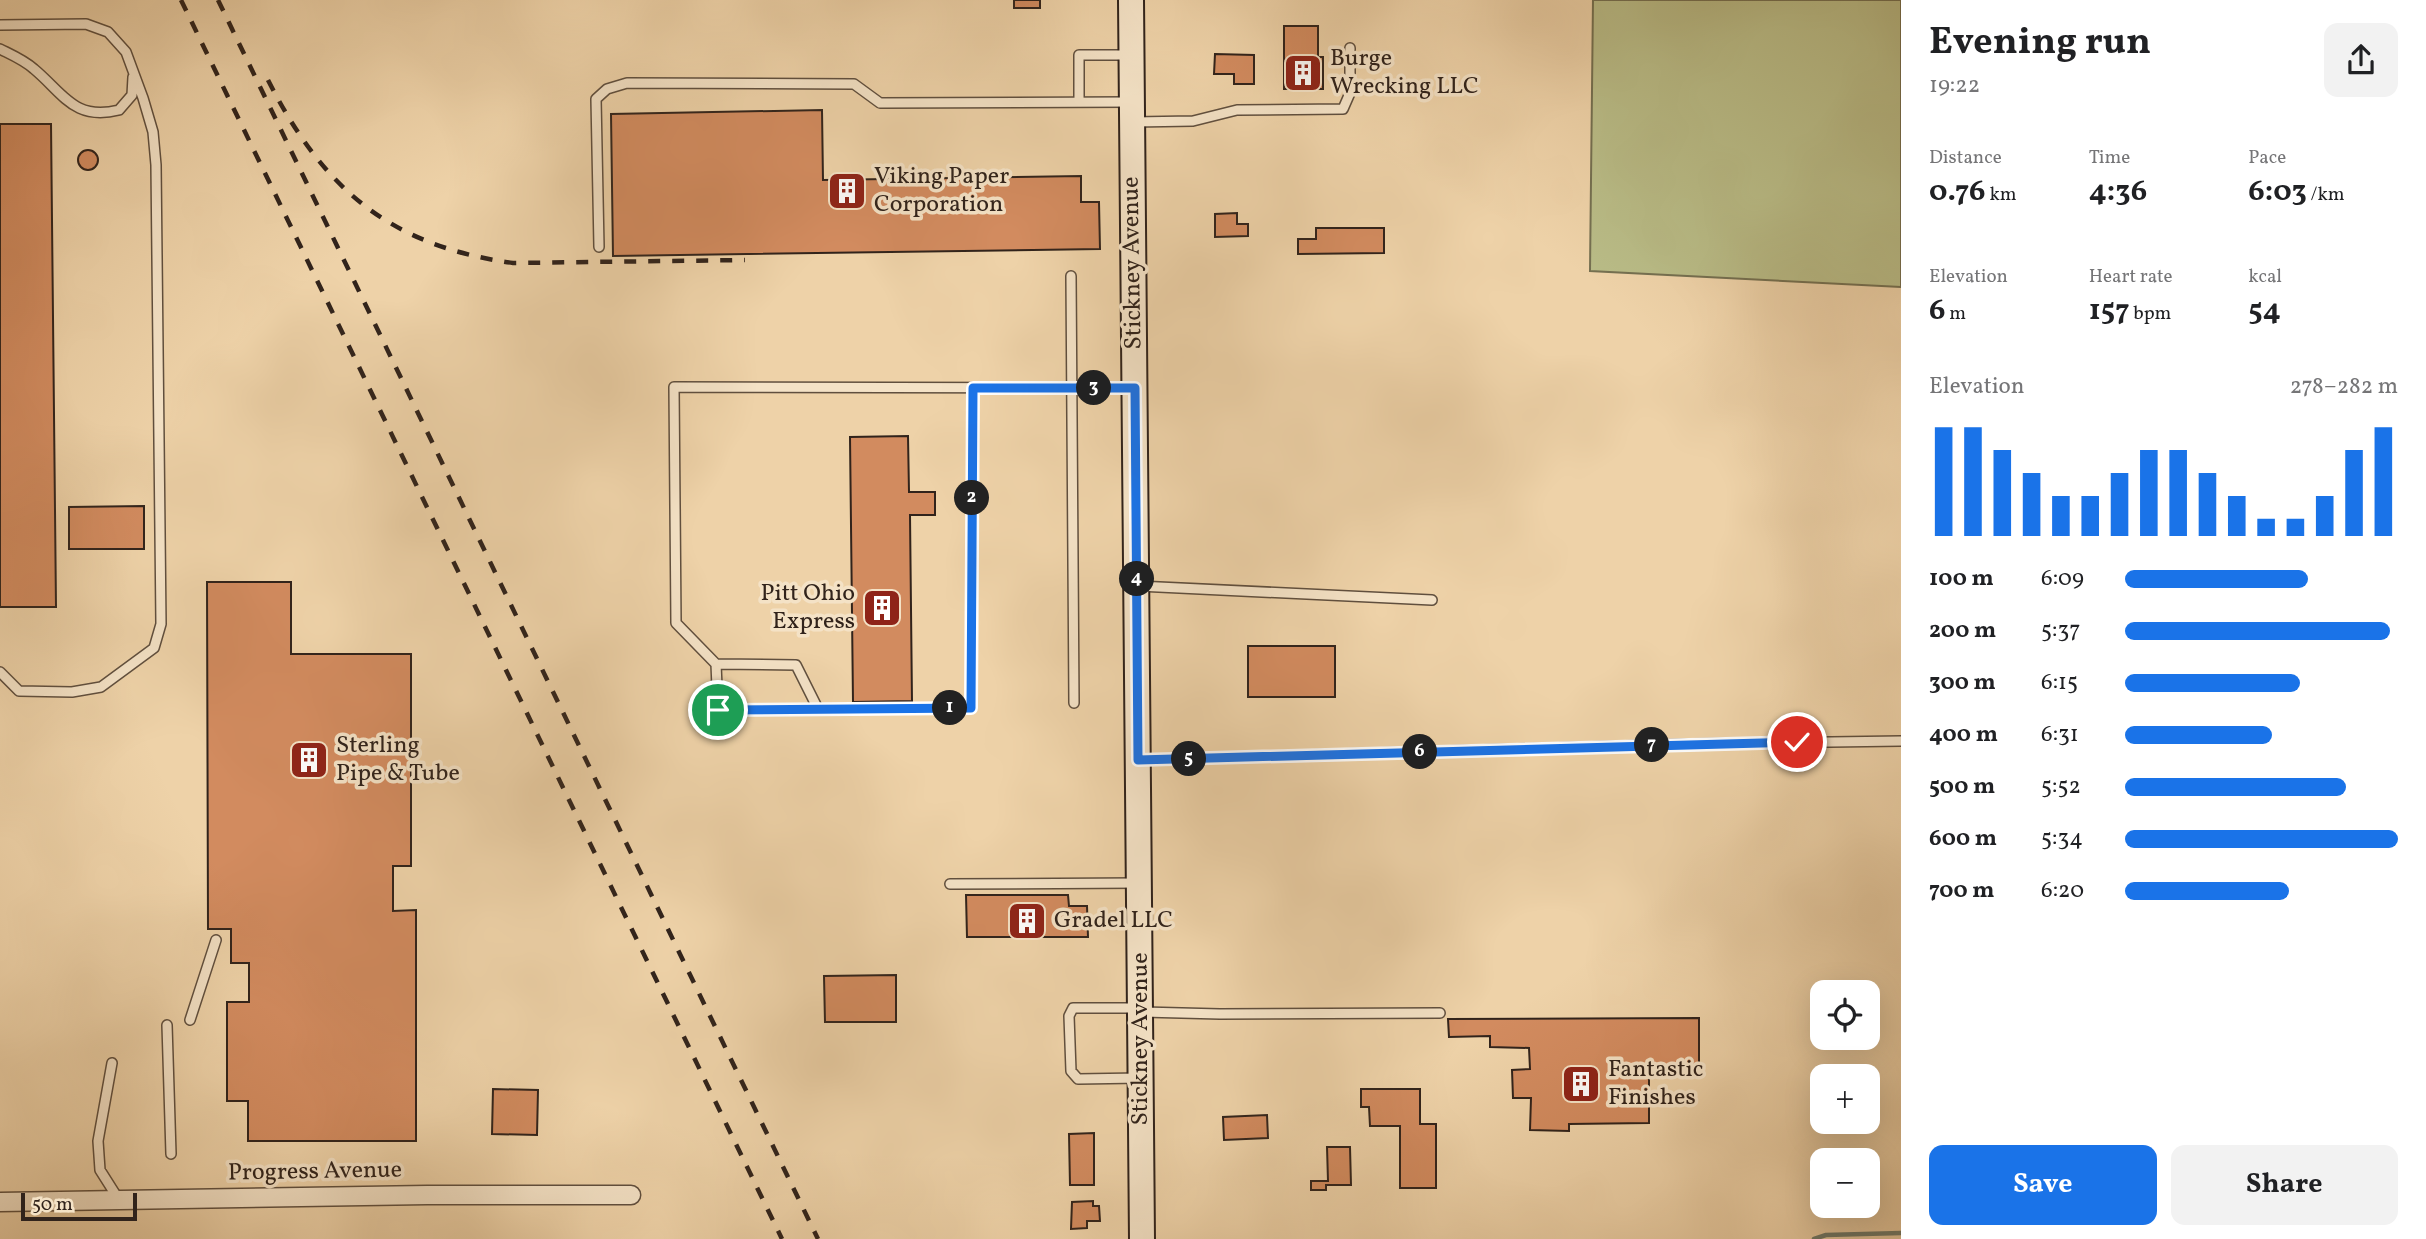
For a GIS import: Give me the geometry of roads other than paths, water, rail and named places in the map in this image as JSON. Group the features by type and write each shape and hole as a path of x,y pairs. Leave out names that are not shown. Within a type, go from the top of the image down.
{"street":[{"name":"Stickney Avenue","path":"1131,0 1142,1239"},
{"name":"Progress Avenue","path":"0,1202 631,1195"}],"lane":[{"path":"0,25 86,23 108,32 126,52 153,132 156,165 162,624 154,648 101,687 72,692 19,691 0,672"},
{"path":"599,247 596,99 607,89 627,83 854,84 880,103 1079,102 1193,121 1237,110 1343,109 1350,93 1350,48"},
{"path":"0,50 34,68 81,110 96,113 119,110 126,104 132,95 133,72"},
{"path":"1079,102 1079,55 1132,55"},
{"path":"1071,276 1074,703"},
{"path":"973,388 971,708 718,710 716,664 676,623 674,387 1135,388"},
{"path":"1137,586 1432,600"},
{"path":"716,664 796,664 818,709"},
{"path":"1138,760 1680,744 1901,741"},
{"path":"950,884 1140,883"},
{"path":"190,1020 216,940"},
{"path":"1142,1078 1078,1079 1071,1071 1069,1016 1073,1008 1210,1014 1440,1013"},
{"path":"167,1025 171,1154"},
{"path":"112,1063 98,1141 100,1170 119,1200"}],"waterway":[{"path":"1814,1239 1826,1235 1901,1233"}],"railway":[{"path":"181,0 782,1239"},
{"path":"218,0 818,1239"},
{"path":"268,80 312,152 337,181 365,206 396,226 431,243 469,255 513,263 745,260"}],"place":[{"name":"Burge Wrecking LLC","path":"1303,73"},
{"name":"Viking Paper Corporation","path":"847,191"},
{"name":"Pitt Ohio Express","path":"882,608"},
{"name":"Sterling Pipe & Tube","path":"309,760"},
{"name":"Gradel LLC","path":"1027,921"},
{"name":"Fantastic Finishes","path":"1581,1084"}]}
